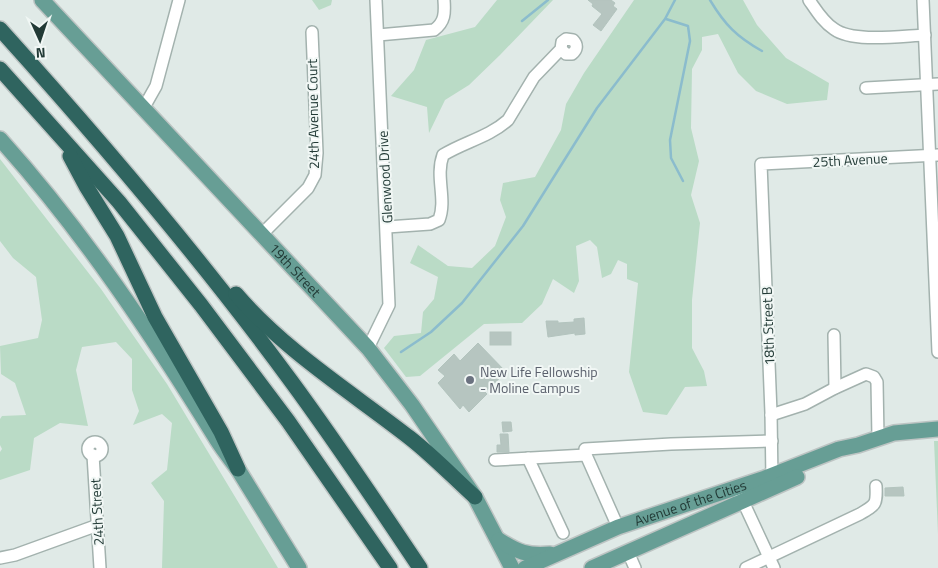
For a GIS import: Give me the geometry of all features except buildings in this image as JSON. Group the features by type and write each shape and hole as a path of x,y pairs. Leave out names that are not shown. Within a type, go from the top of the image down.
{"highway":[{"path":"0,29 107,150 175,231 292,382 420,568"},
{"path":"0,69 119,202 227,338 288,421 390,568"},
{"path":"60,137 86,186 117,236 155,317 221,432 238,469"},
{"path":"175,231 272,331 331,379 435,458 475,497"}],"main road":[{"name":"19th Street","path":"42,0 142,109 368,348 412,405 475,497 512,568"},
{"path":"0,139 42,189 104,269 160,349 219,443 238,469 299,568"},
{"name":"Avenue of the Cities","path":"525,568 618,527 740,494 772,482 839,449 913,430 938,429"},
{"name":"Avenue of the Cities","path":"592,568 628,552 740,494"},
{"path":"497,540 516,551 527,554 556,554"}],"street":[{"path":"142,109 156,86 179,0"},
{"name":"Glenwood Drive","path":"368,348 389,305 376,0"},
{"path":"378,35 434,30 440,26 445,15 444,0"},
{"path":"809,0 822,19 843,34 868,37 925,35"},
{"path":"923,0 925,35 933,84 938,352"},
{"name":"24th Avenue Court","path":"262,234 308,188 315,175 317,153 312,32"},
{"path":"387,227 430,224 439,220 442,213 442,203 439,173 443,155 486,135 508,120 534,77 560,49"},
{"path":"866,88 933,84"},
{"name":"25th Avenue","path":"761,164 934,155"},
{"name":"18th Street B","path":"761,164 772,482"},
{"path":"834,335 835,388"},
{"path":"771,415 805,404 866,374 876,379 878,438"},
{"path":"495,460 671,444 772,441"},
{"path":"586,452 618,527"},
{"name":"24th Street","path":"94,455 100,568"},
{"path":"528,458 563,533"},
{"path":"746,568 772,563 873,506 877,501 876,486"},
{"path":"740,494 772,563"},
{"path":"0,558 15,555 98,525"},
{"path":"628,552 635,568"}],"green space":[{"path":"312,0 332,0 331,5 319,10"},
{"path":"497,0 553,0 469,85 445,100 429,133 427,107 391,96 414,70 426,40 475,27"},
{"path":"634,0 743,0 757,25 786,58 829,83 827,100 787,104 756,91 738,73 718,34 702,37 702,50 692,69 691,128 699,161 691,195 700,223 692,300 692,348 704,371 707,386 685,387 667,415 643,412 629,372 638,283 627,279 627,264 618,260 611,274 602,278 597,247 590,240 576,246 579,281 574,293 553,279 542,304 522,323 484,324 420,376 406,377 384,348 394,336 421,333 423,312 434,299 438,277 410,263 418,245 448,266 472,268 495,246 506,217 500,200 503,183 535,177 561,130 566,104 584,73"},
{"path":"0,159 101,289 167,384 278,568 162,568 164,501 151,483 167,470 172,423 162,414 133,425 139,411 132,390 132,359 116,342 82,347 76,370 88,426 60,423 34,438 30,470 0,480 0,452 2,449 0,445 0,419 2,416 26,415 15,383 1,374 0,346 38,338 42,320 36,277 13,258 0,241"},
{"path":"934,441 938,441 938,534"}],"waterway":[{"path":"522,21 548,0"},
{"path":"401,352 431,332 462,303 523,226 597,108 665,19 675,0"},
{"path":"710,0 732,30 745,41 762,51"},
{"path":"666,19 688,26 690,41 670,140 671,158 683,181"}],"place":[{"name":"New Life Fellowship - Moline Campus","path":"470,380"}]}
